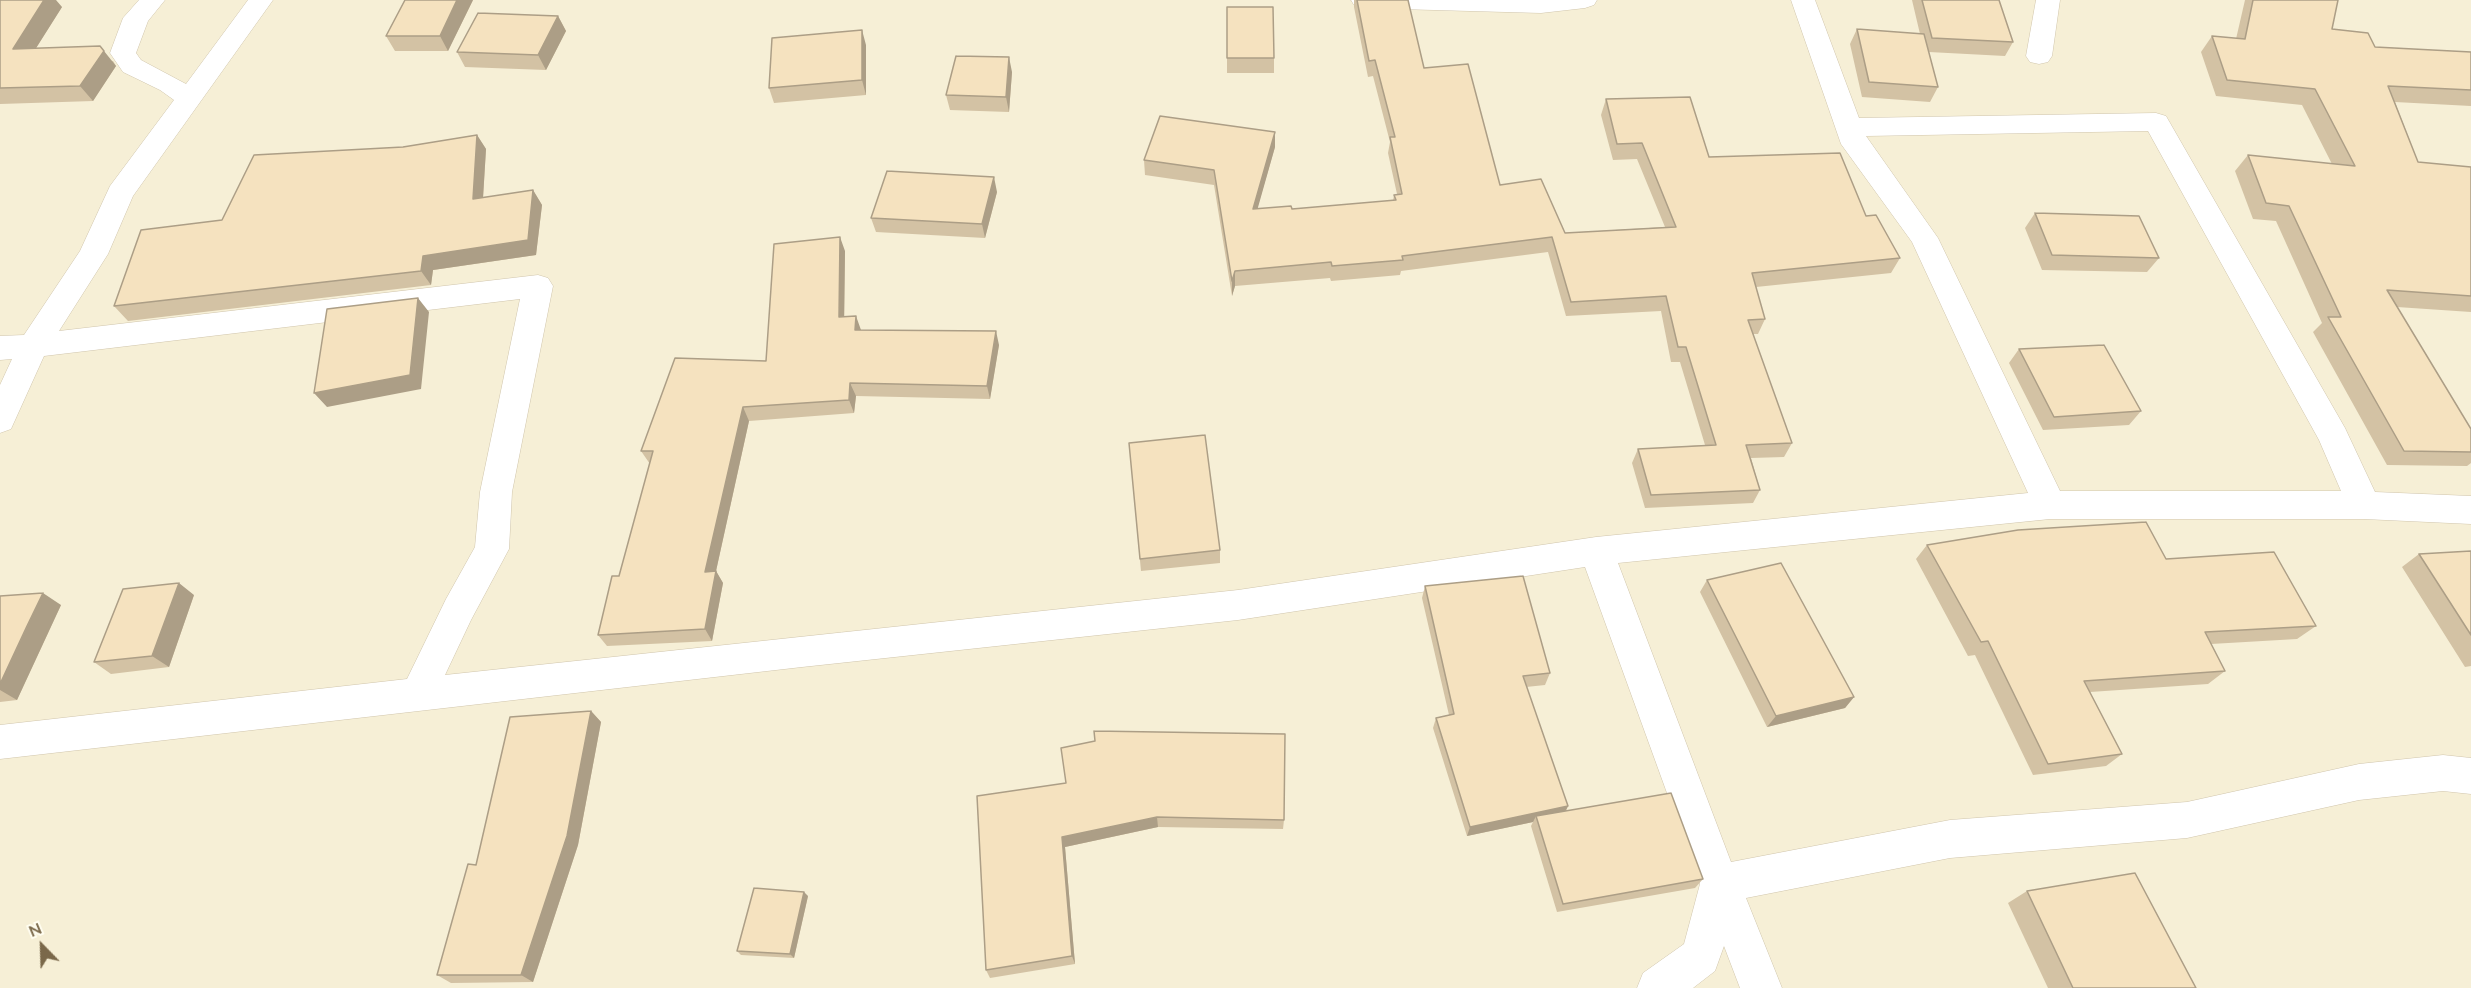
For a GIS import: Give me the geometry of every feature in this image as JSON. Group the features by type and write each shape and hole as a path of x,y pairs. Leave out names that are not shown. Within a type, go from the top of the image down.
{"street":[{"path":"153,0 136,18 123,53 132,66 169,84 188,98"},
{"path":"0,420 33,346 93,254 120,193 261,0"},
{"path":"1363,0 1541,5 1585,0"},
{"path":"1803,0 1855,144 1924,238 2050,505"},
{"path":"2039,56 2048,0"},
{"path":"1849,127 2156,122 2334,436 2364,504"},
{"path":"0,348 538,286 496,492 492,549 458,610 418,694"},
{"path":"0,742 1238,605 1596,551 2050,505 2364,504 2471,510"},
{"path":"1596,551 1761,988"},
{"path":"1720,884 1950,839 2187,820 2359,782 2443,773 2471,776"},
{"path":"1658,988 1701,957 1720,884"}],"shaded area":[{"path":"0,0 2471,0 2471,988 0,988"}],"building":[{"path":"0,0 44,0 13,49 100,46 104,51 80,86 0,88"},
{"path":"405,0 457,0 440,36 386,36"},
{"path":"1357,0 1408,0 1424,68 1468,64 1500,185 1541,179 1565,233 1676,227 1642,143 1617,144 1606,99 1690,97 1709,157 1840,153 1866,216 1876,215 1900,258 1752,273 1765,319 1748,320 1792,443 1746,445 1760,490 1651,495 1638,449 1716,445 1686,347 1678,347 1666,296 1571,302 1552,237 1402,256 1403,260 1332,266 1331,262 1235,271 1232,281 1214,170 1144,160 1160,116 1275,132 1253,209 1291,206 1292,209 1396,200 1394,195 1402,194 1390,137 1395,137 1375,60 1369,61"},
{"path":"1922,0 1999,0 2013,42 1932,38"},
{"path":"2253,0 2338,0 2332,29 2368,33 2375,47 2471,52 2471,90 2388,86 2418,162 2471,167 2471,296 2387,290 2471,429 2471,452 2404,451 2328,317 2341,317 2289,206 2266,203 2248,155 2355,166 2315,89 2227,80 2212,36 2245,39"},
{"path":"1227,7 1273,7 1274,58 1227,58"},
{"path":"478,13 558,16 538,55 457,52"},
{"path":"1857,29 1924,34 1938,87 1869,82"},
{"path":"862,30 862,80 769,88 772,38"},
{"path":"956,56 1009,57 1006,97 946,95"},
{"path":"477,135 473,199 533,190 528,240 423,256 421,271 114,306 141,230 222,220 254,155 403,147"},
{"path":"887,171 994,177 982,224 871,218"},
{"path":"2035,213 2139,216 2159,258 2052,255"},
{"path":"840,237 839,317 856,316 855,330 996,331 987,386 850,383 849,400 743,407 705,572 716,571 705,629 598,635 612,576 619,576 653,451 641,451 675,358 766,361 774,244"},
{"path":"418,298 410,375 314,393 327,309"},
{"path":"2104,345 2141,411 2054,417 2019,349"},
{"path":"1205,435 1220,550 1140,559 1129,443"},
{"path":"2146,522 2166,559 2274,552 2316,626 2205,632 2225,671 2084,681 2122,754 2048,764 1988,641 1981,642 1927,545 2018,530"},
{"path":"2471,551 2471,635 2419,554"},
{"path":"1781,563 1854,697 1776,716 1707,580"},
{"path":"1523,576 1550,673 1523,676 1568,806 1470,827 1436,718 1454,714 1425,586"},
{"path":"179,583 152,656 94,662 123,589"},
{"path":"43,593 27,626 0,684 0,596"},
{"path":"591,711 567,836 521,975 437,975 468,864 476,865 510,717"},
{"path":"1094,731 1285,734 1284,820 1157,817 1062,837 1072,956 986,970 977,796 1066,783 1061,748 1095,741"},
{"path":"1671,793 1703,879 1563,904 1536,816"},
{"path":"2135,873 2196,988 2073,988 2027,891"},
{"path":"754,888 804,892 790,954 737,951"}]}
